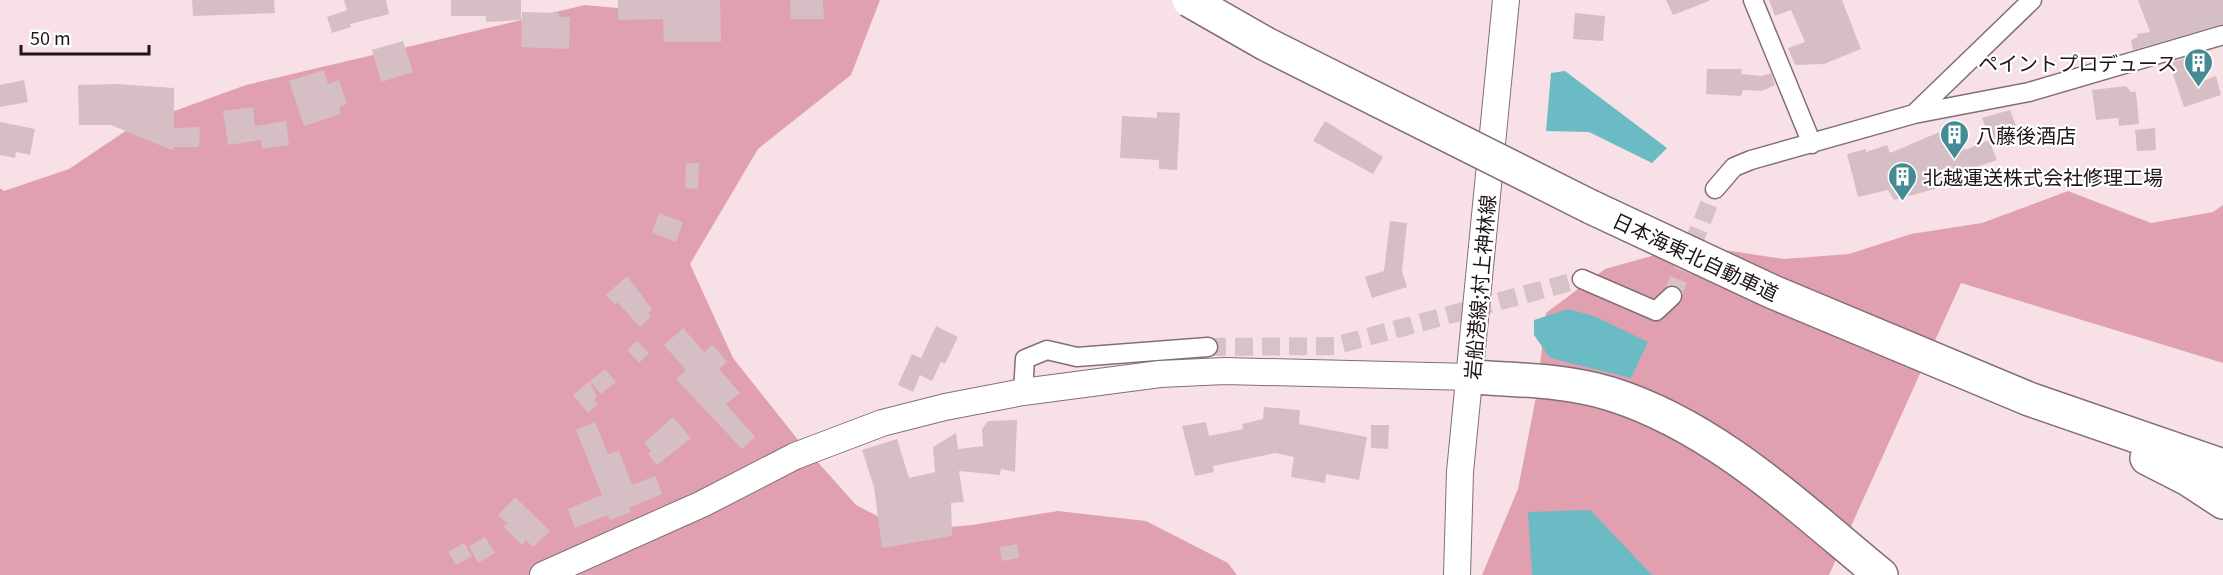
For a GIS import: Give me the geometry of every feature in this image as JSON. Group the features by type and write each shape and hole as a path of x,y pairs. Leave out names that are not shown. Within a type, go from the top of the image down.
{"highway":[{"name":"日本海東北自動車道","path":"1189,0 1266,44 1591,207 1773,292 2029,399 2223,466"},
{"path":"1471,377 1604,408 1648,424 1696,449 1748,485 1857,575"},
{"path":"1471,377 1568,384 1610,394 1655,410 1754,470 1881,575"},
{"path":"1989,381 2223,453"},
{"path":"2029,399 2188,479 2223,502"}],"street":[{"name":"岩船港線;村上神林線","path":"1457,575 1461,472 1506,0"},
{"path":"1753,0 1812,144"},
{"path":"1914,114 2032,0"},
{"path":"1715,189 1734,167 1914,114 2029,92 2223,35"},
{"path":"1582,279 1656,311 1672,296"},
{"path":"1023,392 1024,359 1047,350 1077,357 1208,347"},
{"path":"543,575 702,504 795,456 845,435 945,407 1023,392 1160,374 1225,371 1471,377"}],"shaded area":[{"path":"708,0 880,0 851,75 758,149 690,264 733,358 799,441 856,505 906,531 972,525 1058,511 1146,521 1228,563 1237,575 0,575 0,188 4,191 69,169 133,126 246,85 585,5 660,12"},
{"path":"2068,191 2151,223 2213,212 2223,205 2223,363 1961,283 1829,575 1482,575 1518,489 1537,392 1546,313 1605,269 1691,245 1784,259 1849,254 1911,234 1982,223"}],"water":[{"path":"1565,71 1667,148 1652,163 1589,132 1546,131 1551,73"},
{"path":"1568,309 1594,316 1648,342 1631,378 1550,358 1534,335 1534,320"},
{"path":"1590,510 1652,575 1532,575 1528,512"}],"building":[{"path":"192,0 274,0 275,13 193,16"},
{"path":"344,0 386,0 389,14 350,24 351,27 332,33 327,17 347,10"},
{"path":"451,0 521,0 521,20 486,22 486,16 451,16"},
{"path":"618,0 720,0 721,42 664,42 663,19 618,20"},
{"path":"790,0 823,0 824,19 791,19"},
{"path":"1666,0 1709,0 1709,1 1673,15"},
{"path":"1769,0 1842,0 1861,49 1824,64 1795,65 1788,48 1805,42 1791,10 1775,16"},
{"path":"2138,0 2223,0 2223,24 2133,50 2131,40 2138,37 2137,34 2150,32"},
{"path":"522,12 559,13 559,17 570,17 569,49 521,47"},
{"path":"1575,13 1605,16 1603,41 1573,39"},
{"path":"403,41 413,72 381,82 372,50"},
{"name":"ペイントプロデュース","path":"2196,55 2205,80 2216,76 2221,95 2184,107 2169,63"},
{"path":"1707,69 1742,69 1741,74 1762,76 1771,73 1775,85 1762,91 1743,90 1741,96 1706,94"},
{"path":"324,70 328,84 339,80 347,104 339,107 341,114 304,126 289,81"},
{"path":"24,80 28,102 0,107 0,85"},
{"path":"117,84 174,88 174,128 200,127 199,147 173,147 174,151 111,125 79,125 78,85"},
{"path":"2126,86 2131,92 2136,92 2139,124 2119,126 2118,118 2096,120 2092,90"},
{"path":"253,107 255,126 286,121 289,145 262,149 261,140 228,145 223,111"},
{"path":"2010,110 2020,136 1992,145 1982,118"},
{"path":"1157,112 1180,113 1177,170 1159,169 1159,160 1120,158 1122,116 1157,118"},
{"path":"1325,121 1383,157 1373,174 1313,141"},
{"path":"0,122 35,129 30,155 16,152 15,158 0,155"},
{"path":"1956,125 1965,150 1989,140 1997,160 1933,182 1935,189 1894,200 1888,190 1858,197 1847,154 1866,149 1866,152 1887,145 1890,153"},
{"path":"2155,128 2156,150 2137,151 2135,130"},
{"path":"686,163 699,163 698,189 685,188"},
{"path":"659,213 683,222 676,242 652,233"},
{"path":"1390,221 1407,223 1402,271 1407,287 1372,298 1365,277 1384,271"},
{"path":"627,276 652,309 648,313 651,317 640,327 617,302 615,305 606,295"},
{"path":"936,326 958,337 945,364 941,362 932,381 920,375 913,392 898,385 912,354 921,358"},
{"path":"683,328 704,352 713,345 727,362 719,369 740,393 726,404 755,437 742,449 676,379 686,370 664,345"},
{"path":"637,341 649,353 639,363 627,350"},
{"path":"605,369 616,382 601,394 590,381"},
{"path":"590,381 597,398 594,400 598,404 588,413 573,395"},
{"path":"1264,407 1300,410 1299,424 1367,437 1359,480 1326,474 1325,483 1291,477 1294,457 1275,453 1213,466 1214,472 1195,476 1182,426 1206,422 1209,436 1243,429 1242,424 1263,419"},
{"path":"673,417 691,438 657,465 648,454 651,451 644,443"},
{"path":"1017,420 1015,472 1001,469 1000,475 959,471 964,502 951,503 952,536 882,548 874,487 862,450 897,439 909,478 935,472 933,447 956,433 958,449 983,446 982,429 988,421"},
{"path":"595,422 608,454 619,451 632,485 655,476 662,494 629,508 631,512 610,520 608,515 575,528 568,509 602,495 576,430"},
{"path":"1371,425 1389,425 1388,449 1371,448"},
{"path":"515,497 550,531 533,547 526,540 522,545 503,526 508,524 498,515"},
{"path":"485,537 495,553 478,563 469,546"},
{"path":"464,543 472,556 456,565 448,552"},
{"path":"1017,544 1019,558 1002,561 1000,547"}],"tunnel":[{"path":"1672,296 1715,189"},
{"path":"1208,347 1334,346 1582,279"}],"place":[{"name":"ペイントプロデュース","path":"2198,88"},
{"name":"八藤後酒店","path":"1955,160"},
{"name":"北越運送株式会社修理工場","path":"1902,202"}]}
